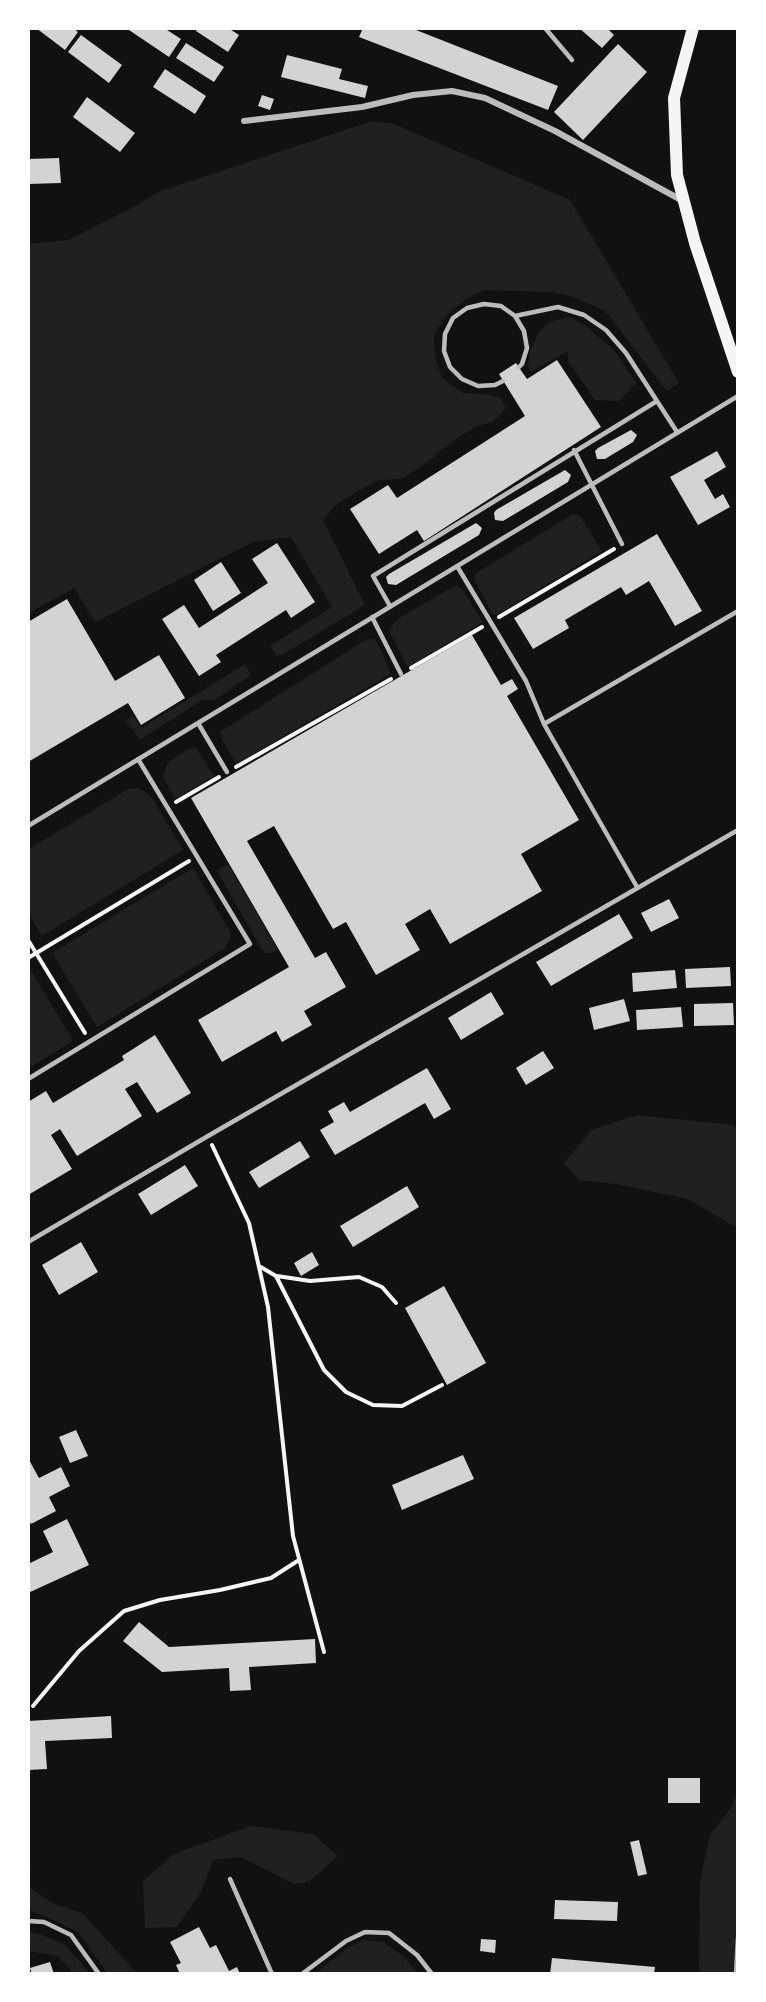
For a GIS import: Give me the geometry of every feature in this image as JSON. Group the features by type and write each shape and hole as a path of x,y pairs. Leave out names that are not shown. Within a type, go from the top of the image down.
{"main road":[{"path":"693,28 674,98 677,175 695,243 738,372"}],"street":[{"path":"244,121 362,106 413,95 452,91 485,98 555,131 684,202"}],"lane":[{"path":"545,28 572,60"},
{"path":"503,381 495,385 478,386 462,379 450,367 444,351 445,334 453,318 467,308 484,304 501,306 515,316 524,331 527,348 519,367"},
{"path":"515,316 558,307 584,315 606,330 626,353 677,432"},
{"path":"28,826 738,396"},
{"path":"390,606 373,576 657,400"},
{"path":"574,450 622,544"},
{"path":"457,566 526,681 544,724 637,887"},
{"path":"544,724 738,611"},
{"path":"372,617 401,674"},
{"path":"198,723 227,772"},
{"path":"28,1078 250,944 138,759"},
{"path":"28,1242 738,830"},
{"path":"230,1879 272,1974"},
{"path":"28,1921 44,1922 71,1935 99,1974"},
{"path":"302,1974 346,1941 365,1932 389,1933 417,1955 432,1974"},
{"path":"736,1974 738,1938"}],"path":[{"path":"28,958 197,856"},
{"path":"28,940 90,1041"},
{"path":"208,1136 249,1223 268,1307 293,1536 324,1652"},
{"path":"258,1265 276,1276 310,1281 359,1277 382,1287 396,1303"},
{"path":"276,1276 324,1370 346,1392 373,1405 402,1406 442,1385"},
{"path":"33,1706 79,1651 124,1611 160,1600 220,1590 271,1578 299,1560"}],"shaded area":[{"path":"372,121 394,124 570,200 679,383 667,391 605,311 574,297 552,292 484,290 464,300 447,315 434,334 435,357 442,378 463,393 500,397 506,408 493,422 475,427 454,440 429,461 403,478 376,481 356,492 336,505 323,520 365,605 277,656 270,646 332,607 291,537 253,542 95,622 74,588 29,613 29,244 69,240 158,192"},
{"path":"570,317 586,326 614,350 636,383 619,401 595,400 568,361 568,351 531,372 528,367 530,351 539,332 549,322"},
{"path":"573,514 580,516 602,551 497,615 493,615 475,581 478,572"},
{"path":"457,586 462,589 483,622 407,666 390,633 391,627 399,618"},
{"path":"367,639 374,639 378,644 391,674 236,764 220,732"},
{"path":"245,664 251,675 213,701 203,699 140,740 126,720 133,716 142,728"},
{"path":"196,748 214,776 175,799 163,777 166,766 189,749"},
{"path":"137,788 153,799 183,850 42,936 29,914 29,849 128,789"},
{"path":"228,864 278,950 266,953 262,949 217,871"},
{"path":"193,868 230,932 230,939 225,948 97,1027 52,953"},
{"path":"29,967 73,1041 29,1068"},
{"path":"637,1115 732,1125 737,1129 737,1228 688,1199 616,1184 579,1180 564,1163 592,1130"},
{"path":"737,1794 737,1973 699,1974 700,1882 710,1835 730,1809"},
{"path":"251,1826 313,1834 338,1856 309,1882 294,1884 241,1857 213,1860 201,1892 177,1927 145,1928 143,1881 174,1854"},
{"path":"29,1887 54,1904 82,1913 137,1973 107,1973 78,1932 29,1910"},
{"path":"29,1932 64,1944 90,1973 72,1973 57,1956 29,1951"},
{"path":"363,1940 384,1942 403,1956 418,1973 316,1973 347,1948"}],"building":[{"path":"36,28 73,28 78,32 65,50"},
{"path":"126,28 164,28 181,39 169,57"},
{"path":"197,28 228,28 239,35 228,52 196,31"},
{"path":"363,28 411,28 558,86 548,110 359,37"},
{"path":"579,28 607,28 614,35 602,48"},
{"path":"81,35 122,65 109,83 68,52"},
{"path":"186,43 224,67 214,82 176,58"},
{"path":"618,44 647,72 583,140 554,112"},
{"path":"287,55 342,69 339,79 368,86 365,98 281,77"},
{"path":"165,69 206,96 195,114 153,87"},
{"path":"262,95 274,99 270,110 258,106"},
{"path":"87,97 135,133 120,152 73,117"},
{"path":"59,158 61,183 28,184 28,159"},
{"path":"557,360 601,427 424,541 417,530 379,554 350,509 388,485 397,498 525,416 499,374 516,363 527,379"},
{"path":"631,430 637,435 633,442 605,459 597,459 595,451 598,448"},
{"path":"717,451 726,467 704,480 715,499 723,494 730,507 698,525 670,477"},
{"path":"565,470 571,475 568,482 503,521 495,520 496,510"},
{"path":"476,523 482,528 479,535 396,585 388,584 386,577 389,574"},
{"path":"657,534 702,611 675,626 649,581 626,595 621,587 565,620 569,628 533,649 514,618"},
{"path":"277,543 315,602 291,618 286,610 216,655 221,662 199,676 162,619 184,605 199,628 268,583 252,559"},
{"path":"221,562 241,593 213,611 194,580"},
{"path":"67,599 115,681 159,655 185,698 141,725 128,703 28,762 28,622"},
{"path":"472,635 501,685 512,679 518,689 507,696 579,820 521,854 542,891 450,944 430,909 405,924 420,950 376,975 346,922 333,929 274,826 247,841 315,958 326,952 346,987 304,1011 312,1025 282,1042 276,1031 222,1062 198,1020 289,967 191,798"},
{"path":"669,899 679,918 651,932 641,913"},
{"path":"619,914 633,938 551,986 536,962"},
{"path":"730,967 731,986 686,988 685,969"},
{"path":"675,970 677,988 633,992 632,973"},
{"path":"491,992 504,1014 461,1040 448,1018"},
{"path":"624,999 630,1021 594,1030 589,1008"},
{"path":"733,1003 734,1025 694,1026 694,1004"},
{"path":"681,1007 683,1027 637,1030 636,1010"},
{"path":"155,1035 191,1093 157,1113 137,1082 125,1089 142,1116 77,1156 60,1129 51,1135 72,1169 28,1195 28,1102 46,1091 53,1103 124,1060 122,1056"},
{"path":"543,1051 554,1068 526,1085 516,1068"},
{"path":"427,1068 451,1109 434,1119 425,1103 335,1155 320,1130 334,1122 328,1111 344,1102 350,1112"},
{"path":"300,1141 310,1157 259,1188 249,1172"},
{"path":"185,1165 198,1186 151,1215 138,1194"},
{"path":"407,1186 419,1207 353,1247 340,1226"},
{"path":"81,1242 98,1272 59,1295 42,1265"},
{"path":"312,1252 319,1265 301,1276 294,1263"},
{"path":"444,1286 486,1363 447,1385 405,1308"},
{"path":"76,1430 88,1456 70,1463 59,1437"},
{"path":"463,1455 474,1479 402,1510 392,1485"},
{"path":"28,1458 39,1478 61,1467 70,1486 49,1497 56,1511 31,1524 28,1518"},
{"path":"67,1519 89,1565 28,1593 28,1564 53,1552 43,1531"},
{"path":"139,1622 169,1647 315,1639 316,1663 249,1667 251,1690 230,1691 229,1668 162,1672 123,1641"},
{"path":"111,1716 112,1738 45,1741 47,1769 28,1770 28,1721"},
{"path":"668,1778 700,1778 700,1803 668,1803"},
{"path":"639,1840 647,1874 638,1876 630,1842"},
{"path":"555,1900 618,1902 617,1921 554,1919"},
{"path":"199,1927 210,1948 216,1945 229,1971 237,1967 240,1974 180,1974 176,1965 181,1963 170,1942"},
{"path":"481,1939 496,1940 495,1953 480,1951"},
{"path":"552,1958 655,1967 654,1974 550,1974"},
{"path":"50,1962 54,1974 32,1974 30,1968"}]}
